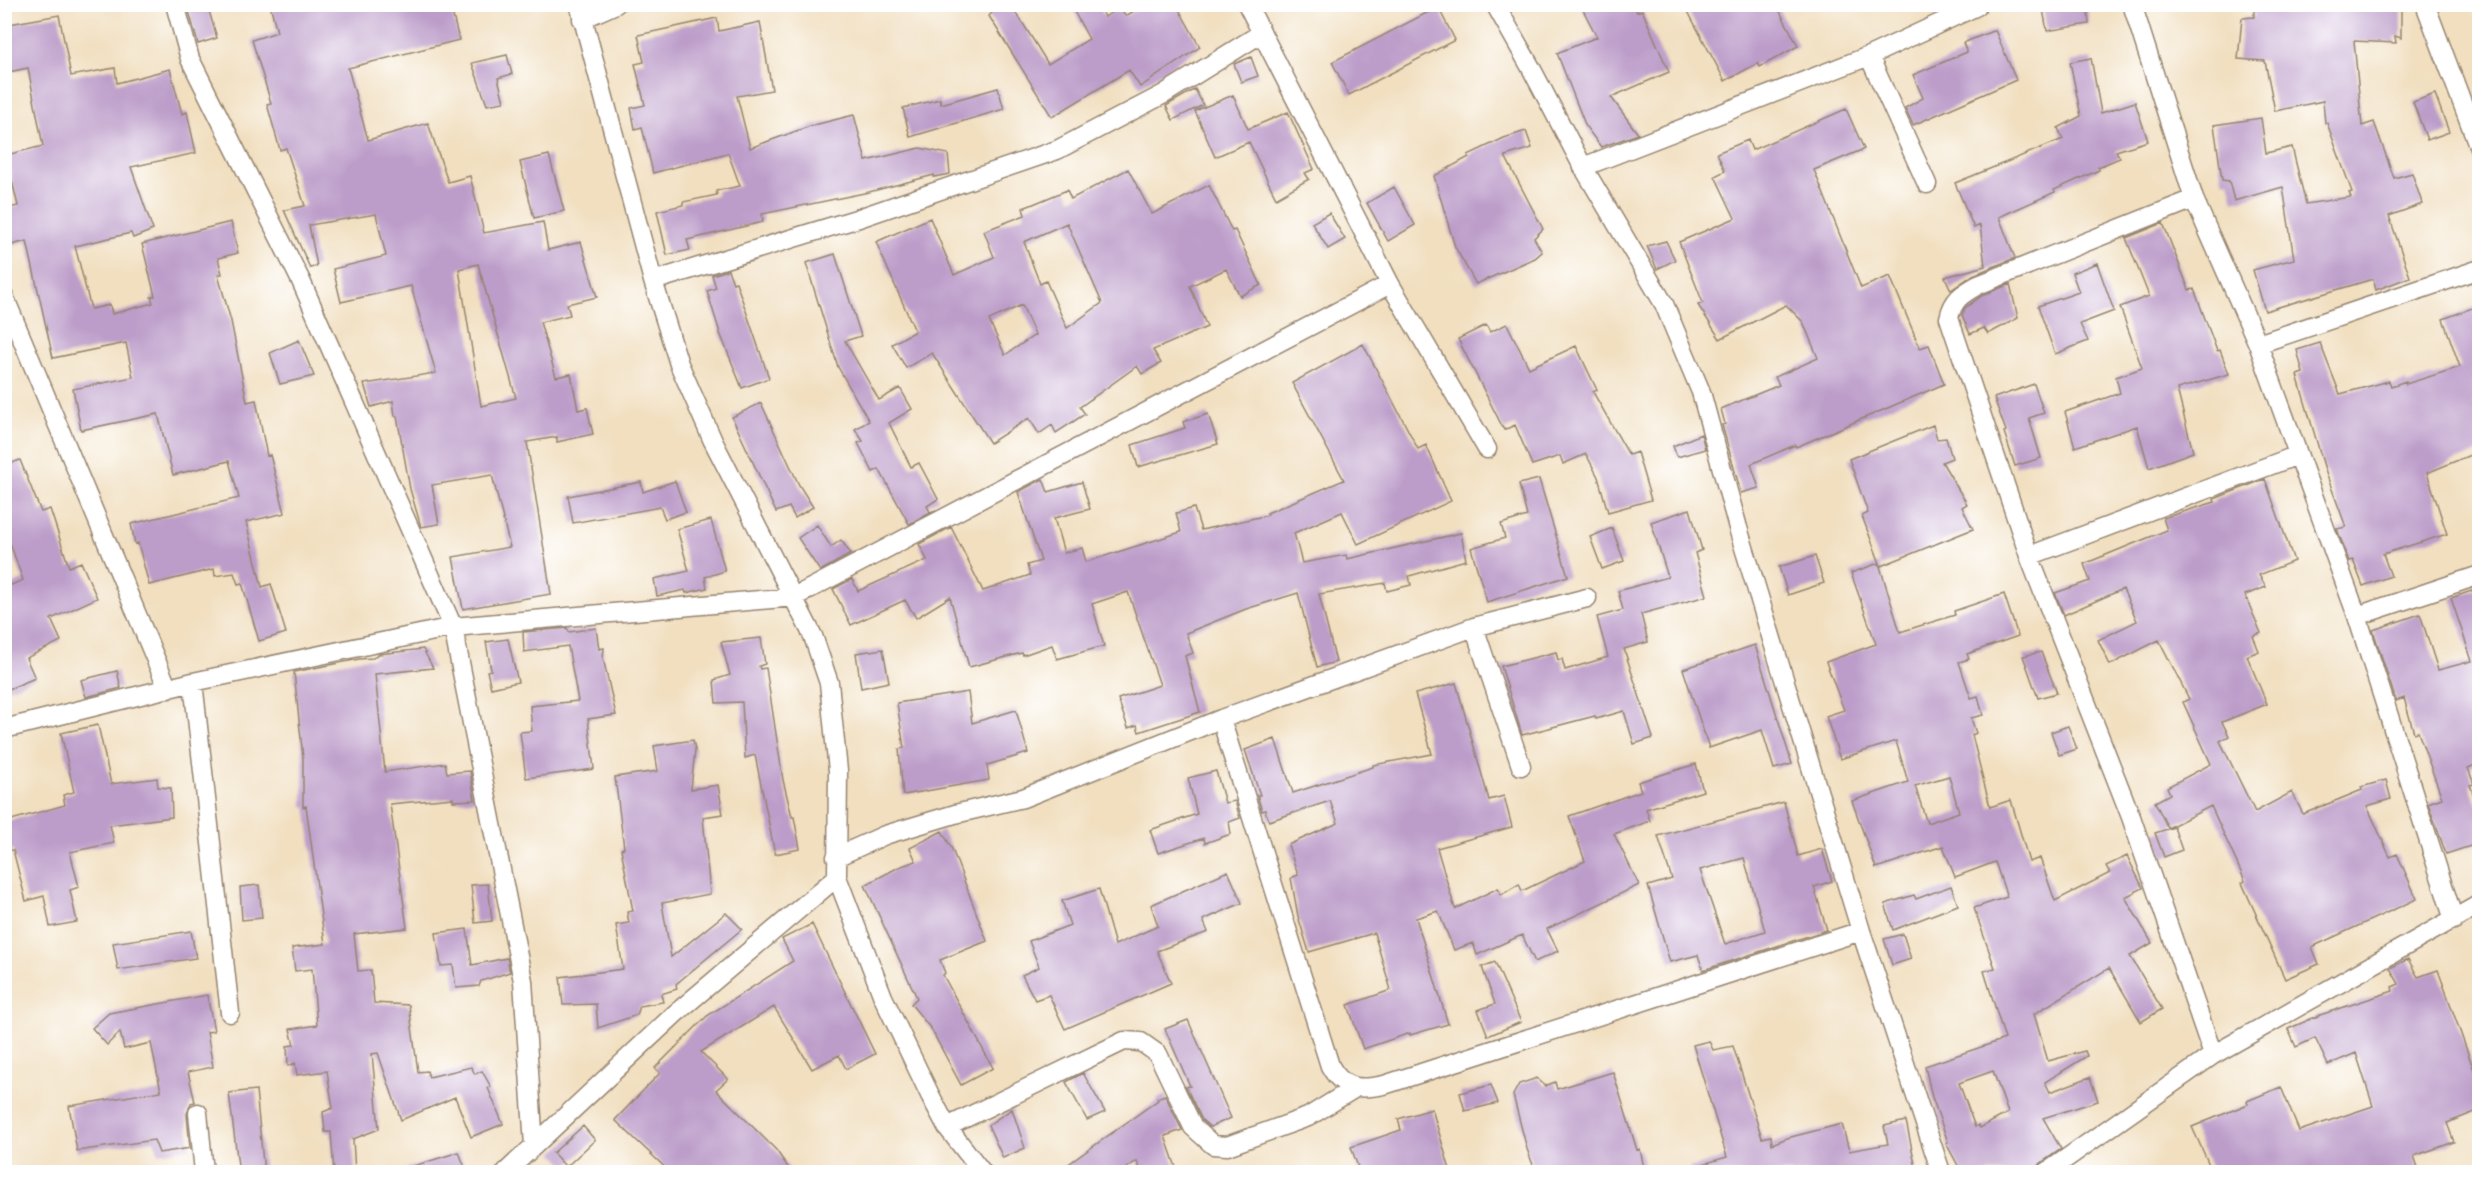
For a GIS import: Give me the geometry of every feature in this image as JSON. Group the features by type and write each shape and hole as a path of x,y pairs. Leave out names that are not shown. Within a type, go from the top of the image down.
{"street":[{"path":"175,4 190,58 301,281 453,627 523,981 534,1146"},
{"path":"616,4 580,12 653,281 679,364 713,441 813,636 830,683 838,771 837,877 882,997 930,1095 948,1127 982,1173"},
{"path":"1246,4 1390,284 1487,449"},
{"path":"1495,4 1583,166 1664,304 1701,392 1738,528 1861,930 1941,1173"},
{"path":"2132,4 2194,199 2258,344 2357,616 2454,920"},
{"path":"2426,4 2480,150"},
{"path":"1583,166 1869,56 1977,6"},
{"path":"653,281 856,219 1057,150 1164,94 1262,33"},
{"path":"1869,56 1927,184"},
{"path":"2194,199 1991,279 1960,295 1952,305 1949,318 2030,556 2131,817 2213,1055"},
{"path":"2258,344 2480,269"},
{"path":"4,729 194,682 453,627 794,597 1390,284"},
{"path":"4,296 168,689"},
{"path":"2030,556 2298,455"},
{"path":"2357,616 2480,575"},
{"path":"836,857 885,835 955,814 1023,798 1221,719 1474,627 1587,598"},
{"path":"1474,627 1521,766"},
{"path":"194,682 230,1013"},
{"path":"1221,719 1330,1066 1335,1076 1355,1088 1364,1089 1384,1085 1861,930"},
{"path":"506,1173 675,1014 837,877"},
{"path":"2047,1173 2213,1055 2480,904"},
{"path":"948,1127 1125,1041 1141,1042 1158,1054 1193,1127 1213,1145 1227,1146 1308,1118 1355,1088"},
{"path":"198,1113 204,1173"}],"building":[{"path":"187,4 207,4 217,38 198,44"},
{"path":"270,4 450,4 459,40 348,68 368,140 428,123 448,182 470,176 484,233 543,222 548,250 581,242 597,297 567,304 570,315 540,322 556,377 571,374 578,410 587,408 593,434 557,442 557,437 527,442 551,594 463,609 453,557 510,547 492,475 432,485 439,524 421,527 410,489 393,401 371,407 364,384 436,373 411,286 341,302 333,269 386,256 376,214 309,225 317,266 310,268 284,210 305,206 286,148 280,150 267,104 271,103 252,40 277,32","holes":["478,264 516,398 481,406 459,269"]},
{"path":"1000,4 1006,4 1019,17 1048,64 1089,39 1070,4 1098,4 1105,17 1119,7 1126,16 1145,4 1176,4 1200,47 1140,87 1129,70 1052,117 989,16"},
{"path":"1580,4 1633,4 1637,12 1642,10 1669,72 1611,97 1638,134 1601,147 1586,127 1557,53 1597,37"},
{"path":"1684,4 1776,4 1798,46 1760,67 1758,63 1725,81"},
{"path":"2042,4 2087,4 2089,24 2047,31"},
{"path":"2254,4 2401,4 2401,38 2395,36 2396,43 2354,41 2362,126 2374,122 2394,178 2412,173 2422,204 2389,216 2410,277 2376,290 2373,279 2265,311 2253,270 2294,259 2283,187 2234,201 2229,181 2222,180 2214,125 2261,118 2266,153 2292,147 2306,204 2351,197 2349,193 2352,192 2327,123 2325,123 2323,101 2275,111 2265,61 2238,59 2242,18 2254,17"},
{"path":"1438,7 1455,40 1349,95 1332,62"},
{"path":"59,15 71,76 115,68 117,83 170,69 182,114 187,112 196,153 131,167 153,230 133,238 131,233 75,246 91,309 110,305 112,314 153,303 151,297 155,296 142,244 231,222 238,253 218,258 222,274 218,275 231,321 247,402 256,400 267,456 270,455 285,513 246,522 262,587 271,584 286,633 259,641 242,583 238,584 234,573 215,576 214,569 149,585 138,543 135,544 131,524 239,498 229,461 173,475 158,414 81,430 73,389 133,377 126,343 53,358 27,241 4,247 4,209 18,206 6,155 43,146 28,68 4,73 4,25"},
{"path":"717,18 719,31 760,22 772,90 737,96 750,148 810,126 854,115 866,161 920,148 948,154 950,174 934,177 934,175 869,192 762,214 763,222 687,240 690,250 667,255 657,211 683,205 683,202 717,195 716,191 740,186 728,153 653,173 642,127 635,129 631,108 645,105 635,64 644,62 638,35"},
{"path":"1995,30 2016,80 1913,125 1905,108 1923,98 1913,75 1967,52 1963,43"},
{"path":"507,55 512,74 498,78 504,102 487,105 472,63"},
{"path":"1251,57 1258,76 1241,82 1234,64"},
{"path":"2091,58 2101,113 2135,102 2148,141 2116,151 2120,158 2098,167 2099,170 1999,217 2015,258 1973,275 1951,290 1945,277 1985,266 1980,225 1974,228 1955,183 2063,139 2058,128 2081,116 2070,62"},
{"path":"998,88 1004,109 910,137 903,108 940,99 941,104"},
{"path":"1195,89 1203,105 1173,120 1166,106"},
{"path":"2435,94 2449,132 2427,140 2413,102"},
{"path":"1233,95 1248,129 1288,112 1314,169 1305,173 1309,179 1276,198 1249,142 1215,157 1195,111"},
{"path":"1846,109 1864,149 1814,170 1861,288 1890,276 1920,348 1929,345 1944,384 1751,464 1759,488 1741,493 1722,425 1725,424 1721,409 1779,385 1775,377 1818,358 1803,322 1786,305 1720,339 1698,305 1703,303 1679,242 1735,218 1715,176 1725,171 1717,153 1748,140 1752,150"},
{"path":"1526,131 1532,148 1505,156 1543,229 1534,238 1542,252 1535,258 1476,284 1455,247 1434,176 1469,157 1468,155 1504,138"},
{"path":"549,155 564,211 534,218 520,162"},
{"path":"1128,169 1152,214 1209,185 1232,231 1235,230 1261,285 1240,296 1226,269 1190,286 1207,327 1153,350 1161,363 1142,374 1137,366 1080,407 1085,414 1056,433 1052,425 1039,434 1029,418 990,443 932,353 906,368 892,344 915,331 876,242 930,218 954,275 994,257 984,231 1025,215 1023,208 1067,190 1071,199","holes":["1067,223 1102,303 1067,328 1046,281 1040,284 1024,242","1022,305 1035,335 1005,355 989,320"]},
{"path":"1394,187 1415,225 1388,241 1367,203"},
{"path":"1329,213 1345,239 1328,249 1312,223"},
{"path":"2163,223 2189,290 2194,289 2217,351 2220,350 2229,374 2177,389 2193,452 2149,468 2137,426 2075,447 2065,412 2120,393 2116,377 2142,368 2120,307 2149,296 2126,238"},
{"path":"1666,241 1675,260 1657,269 1647,246"},
{"path":"835,254 861,336 845,341 879,400 900,388 912,409 889,423 911,467 919,463 938,499 927,506 930,512 936,510 909,524 879,469 873,472 858,443 863,441 855,429 869,421 838,367 806,263"},
{"path":"2097,263 2114,311 2080,324 2088,341 2055,354 2038,306 2079,292 2072,273"},
{"path":"728,270 733,283 736,282 769,378 742,388 720,333 707,291 716,288 712,275"},
{"path":"2010,284 2018,318 1988,334 1984,328 1970,334 1962,315 1965,308 1983,295"},
{"path":"2480,305 2480,401 2473,403 2480,436 2480,451 2427,473 2447,534 2383,554 2391,576 2363,586 2353,560 2349,561 2337,529 2346,527 2326,473 2297,375 2303,373 2297,350 2320,343 2340,394 2389,381 2391,386 2406,381 2406,384 2460,367 2443,319"},
{"path":"1507,324 1529,368 1576,346 1597,390 1593,392 1629,455 1637,452 1651,500 1608,512 1598,477 1586,454 1563,464 1560,456 1532,465 1515,425 1504,430 1458,339 1486,325 1490,332"},
{"path":"299,340 314,376 280,384 270,353"},
{"path":"1363,344 1418,449 1426,445 1451,501 1358,544 1342,512 1294,533 1302,563 1346,555 1347,559 1461,533 1466,560 1409,576 1411,585 1387,591 1385,583 1319,594 1336,662 1317,667 1298,593 1246,609 1186,633 1193,653 1185,656 1200,712 1139,732 1137,725 1128,728 1118,699 1160,685 1128,592 1092,604 1104,646 1057,659 1052,645 1023,655 1022,653 969,667 950,597 916,618 905,600 851,625 833,589 852,579 858,591 927,560 919,544 951,527 983,591 1030,575 1027,565 1041,561 1018,492 1043,479 1048,492 1082,482 1090,509 1054,518 1064,553 1082,548 1086,562 1181,532 1176,513 1194,508 1201,530 1268,515 1267,513 1344,480 1292,383"},
{"path":"2034,384 2044,413 2029,418 2041,458 2015,466 1994,398"},
{"path":"761,403 799,485 813,507 795,518 789,507 776,512 732,417"},
{"path":"1208,414 1218,444 1138,467 1132,445 1185,428 1183,422"},
{"path":"1933,425 1937,439 1946,438 1952,458 1942,462 1967,504 1962,507 1973,529 1881,566 1862,516 1868,513 1849,459"},
{"path":"1701,434 1705,449 1677,457 1673,446"},
{"path":"20,460 41,512 50,509 69,567 81,562 97,598 51,619 61,641 26,658 35,678 4,691 4,588 23,580 4,526 4,466"},
{"path":"1539,479 1568,576 1487,602 1471,548 1505,538 1501,524 1527,516 1519,484"},
{"path":"2265,479 2294,561 2259,575 2266,587 2245,595 2261,633 2253,636 2259,651 2247,656 2267,704 2222,722 2229,736 2220,741 2255,812 2292,792 2303,814 2362,790 2361,787 2386,780 2391,799 2367,806 2390,857 2397,854 2417,899 2312,947 2319,964 2285,979 2211,806 2168,828 2155,802 2170,794 2167,787 2211,764 2183,702 2189,699 2159,640 2110,665 2098,640 2137,621 2123,589 2064,615 2055,593 2090,581 2084,564 2167,530 2163,518 2215,502 2214,499"},
{"path":"675,481 686,512 665,519 660,507 573,523 568,496 641,482 643,492"},
{"path":"1690,509 1702,550 1695,553 1707,596 1641,614 1648,642 1624,649 1653,738 1634,744 1624,711 1522,735 1501,666 1556,652 1558,660 1562,659 1565,670 1608,657 1597,617 1623,610 1618,591 1668,577 1651,522"},
{"path":"711,520 725,571 705,577 707,588 657,596 654,579 689,571 677,529"},
{"path":"817,525 831,547 841,540 851,554 820,571 798,538"},
{"path":"1612,528 1624,561 1602,569 1590,537"},
{"path":"1815,556 1824,583 1788,595 1779,567"},
{"path":"1879,563 1900,632 1955,615 1954,611 2004,594 2018,636 1967,654 1969,659 1959,662 1971,698 1978,696 1983,715 1971,718 1976,733 1972,735 1990,807 2011,800 2029,862 2040,858 2055,901 2110,873 2106,866 2127,856 2143,888 2125,897 2152,943 2130,956 2162,1009 2141,1022 2109,968 2034,1014 2048,1061 2085,1051 2087,1056 2045,1082 2050,1092 2090,1077 2098,1101 2043,1118 2061,1149 2041,1163 2034,1173 1962,1173 1946,1143 1948,1142 1932,1097 1925,1066 2005,1039 1984,971 1995,968 1974,908 2007,897 1995,862 1955,877 1943,846 1876,868 1852,801 1908,782 1896,741 1840,759 1826,716 1844,710 1826,662 1876,644 1851,573","holes":["1949,776 1959,812 1927,823 1915,786","1993,1071 2008,1113 1980,1128 1978,1125 1975,1127 1959,1083"]},
{"path":"2480,588 2480,763 2468,768 2474,784 2470,785 2480,812 2480,843 2446,854 2428,803 2442,798 2418,732 2414,733 2404,698 2396,701 2373,630 2420,614 2438,670 2472,661 2451,598"},
{"path":"567,628 569,632 596,628 599,649 604,648 603,658 616,715 588,719 594,769 526,778 520,732 532,731 530,706 578,701 568,646 524,652 523,632"},
{"path":"761,638 765,664 759,666 760,669 766,668 783,780 792,817 794,817 800,849 775,854 755,755 745,758 742,702 716,703 714,680 730,675 721,642"},
{"path":"508,639 518,682 491,688 487,671 491,670 486,642"},
{"path":"1755,645 1792,764 1774,769 1762,730 1709,748 1683,669"},
{"path":"423,649 433,668 375,674 385,772 445,763 447,773 470,771 475,800 453,801 453,798 390,804 407,928 354,934 358,971 371,970 374,1003 409,1005 418,1072 427,1071 429,1077 471,1067 475,1074 482,1071 491,1087 488,1088 503,1124 471,1137 455,1097 401,1120 378,1053 372,1054 379,1129 353,1139 355,1173 334,1173 331,1132 325,1132 323,1112 333,1108 327,1071 297,1075 295,1063 288,1066 287,1046 294,1045 290,1029 317,1025 312,969 295,971 292,948 325,944 306,806 303,807 303,758 294,672 373,658 379,654"},
{"path":"883,649 889,682 861,688 856,653"},
{"path":"2041,652 2057,693 2038,698 2023,656"},
{"path":"117,671 121,688 86,697 81,680"},
{"path":"1456,683 1489,800 1504,796 1512,827 1437,848 1455,909 1498,888 1501,895 1519,884 1522,891 1585,861 1569,816 1641,791 1638,782 1696,764 1703,791 1646,809 1650,821 1614,834 1639,885 1547,929 1558,951 1535,962 1522,935 1477,955 1473,943 1454,950 1438,911 1416,918 1448,1024 1410,1035 1410,1033 1363,1049 1348,1005 1391,990 1374,933 1309,952 1298,916 1291,878 1298,875 1288,845 1338,823 1330,801 1269,821 1265,810 1262,811 1257,795 1260,795 1245,750 1275,739 1293,793 1373,767 1373,765 1432,754 1415,694"},
{"path":"968,692 972,723 1016,710 1028,753 987,765 989,780 903,795 899,749 904,748 897,703"},
{"path":"98,725 111,784 157,778 158,787 171,788 172,817 110,825 114,843 70,852 79,887 70,890 77,922 50,927 44,896 26,901 13,850 4,850 4,822 65,805 63,795 74,792 61,733"},
{"path":"2068,726 2077,749 2059,755 2051,732"},
{"path":"693,740 695,749 691,789 718,785 723,814 703,817 710,894 662,903 671,957 726,913 742,929 676,984 677,989 661,994 663,1002 640,1006 637,1015 598,1028 596,1004 563,1005 560,977 623,969 616,925 629,923 627,912 633,911 621,849 624,848 615,777 658,771 654,746"},
{"path":"1216,771 1225,803 1235,801 1240,818 1229,822 1231,834 1205,843 1204,838 1158,853 1150,830 1197,814 1188,778"},
{"path":"1784,802 1798,856 1822,849 1832,881 1814,887 1827,930 1703,970 1698,955 1670,962 1648,886 1672,879 1658,836","holes":["1744,858 1765,931 1725,944 1700,870"]},
{"path":"2174,827 2182,850 2164,857 2155,833"},
{"path":"942,831 952,849 987,941 940,960 945,973 943,975 993,1068 961,1085 931,1029 911,1004 917,998 865,885 899,867 916,861 910,848"},
{"path":"1228,871 1242,903 1203,920 1208,932 1157,951 1171,983 1065,1029 1049,995 1035,1000 1022,975 1039,967 1029,941 1070,925 1062,901 1099,889 1115,945 1158,926 1151,905"},
{"path":"488,884 492,921 475,923 471,885"},
{"path":"259,885 262,918 242,920 240,887"},
{"path":"1951,886 1958,905 1893,930 1885,904 1914,895 1916,899"},
{"path":"812,924 875,1054 846,1069 839,1055 812,1069 774,1007 701,1052 728,1079 716,1090 776,1150 792,1173 671,1173 615,1120 660,1073 655,1068 707,1016 793,961 782,939"},
{"path":"467,929 472,965 507,958 510,972 481,981 479,986 456,988 453,965 441,966 436,933"},
{"path":"191,931 196,958 118,970 113,943"},
{"path":"1903,934 1911,959 1892,965 1884,939"},
{"path":"2408,959 2418,977 2438,970 2475,1073 2480,1071 2480,1110 2447,1123 2454,1142 2414,1156 2420,1173 2213,1173 2192,1127 2248,1104 2247,1101 2281,1087 2299,1131 2373,1106 2356,1053 2328,1065 2315,1038 2296,1047 2288,1029 2320,1015 2393,991 2392,987 2399,984 2390,968"},
{"path":"1495,962 1521,1022 1488,1036 1478,1010 1495,1004 1482,967"},
{"path":"207,995 214,1031 207,1032 213,1067 188,1072 195,1102 191,1103 187,1114 190,1148 159,1153 154,1140 77,1151 69,1106 161,1091 151,1043 124,1049 120,1032 107,1045 92,1028 109,1013"},
{"path":"1188,1020 1231,1118 1210,1127 1202,1120 1186,1087 1190,1086 1165,1029"},
{"path":"1709,1041 1713,1050 1733,1046 1762,1138 1771,1136 1772,1144 1842,1124 1849,1151 1888,1144 1884,1126 1906,1121 1917,1173 1690,1173 1689,1168 1727,1157 1693,1045"},
{"path":"1613,1072 1637,1150 1640,1149 1645,1173 1536,1173 1527,1149 1513,1095 1519,1084 1537,1078 1545,1086 1555,1082 1557,1089"},
{"path":"1083,1073 1105,1112 1087,1120 1066,1082"},
{"path":"1491,1085 1498,1103 1465,1111 1460,1093"},
{"path":"256,1090 264,1173 239,1173 229,1093"},
{"path":"1165,1095 1182,1130 1165,1136 1178,1173 1141,1173 1137,1161 1119,1173 1056,1173 1158,1100 1157,1098"},
{"path":"1012,1109 1025,1148 1003,1158 988,1125"},
{"path":"1432,1109 1451,1173 1360,1173 1351,1147 1401,1130 1398,1119"},
{"path":"583,1126 595,1140 566,1167 553,1153"},
{"path":"459,1152 467,1173 408,1173 407,1168"}]}
